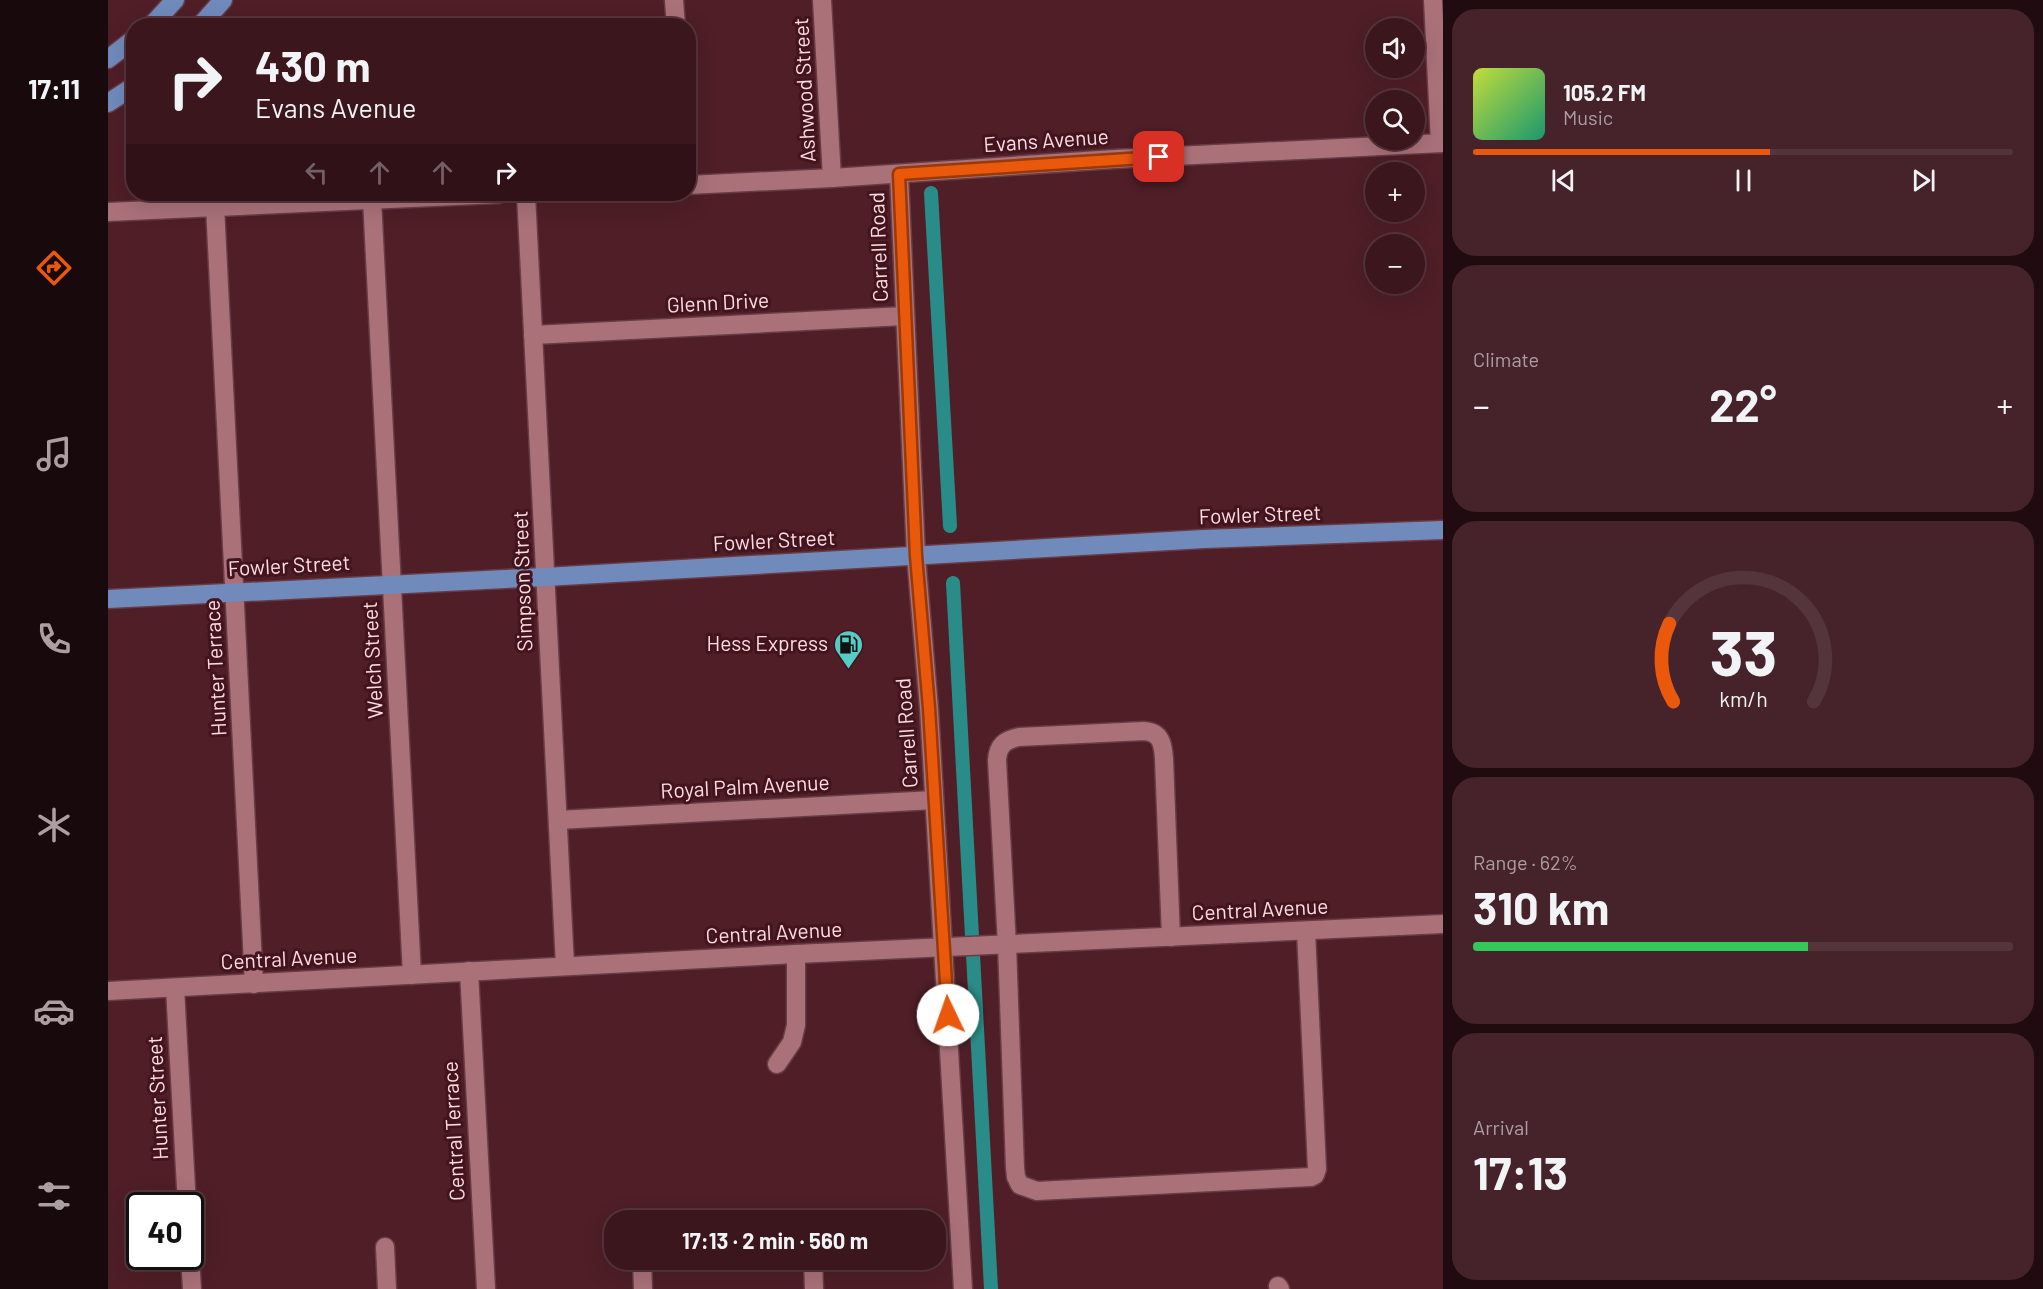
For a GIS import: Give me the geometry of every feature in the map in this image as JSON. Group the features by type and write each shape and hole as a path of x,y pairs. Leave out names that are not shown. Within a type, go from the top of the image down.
{"main road":[{"path":"158,18 175,0"},
{"path":"207,18 224,0"},
{"path":"108,59 126,45"},
{"path":"108,103 126,91"},
{"name":"Fowler Street","path":"108,599 544,577 1204,539 1443,530"}],"street":[{"path":"674,0 675,18"},
{"name":"Ashwood Street","path":"822,0 832,178"},
{"path":"1433,0 1442,143"},
{"name":"Evans Avenue","path":"696,185 899,174 1114,159 1442,143"},
{"name":"Carrell Road","path":"899,174 916,556 934,800 950,948 963,1289"},
{"path":"108,212 327,201"},
{"name":"Welch Street","path":"372,201 412,975"},
{"name":"Simpson Street","path":"526,201 542,486 544,577 566,966"},
{"name":"Hunter Terrace","path":"215,206 254,984"},
{"name":"Glenn Drive","path":"533,335 904,316"},
{"path":"1171,937 1164,759 1162,742 1158,736 1144,732 1013,738 1004,742 997,755 999,945 1016,1177 1020,1185 1037,1191 1311,1177 1315,1174 1317,1169 1306,931"},
{"name":"Royal Palm Avenue","path":"558,820 934,800"},
{"name":"Central Avenue","path":"108,991 796,954 1443,924"},
{"path":"777,1064 792,1042 796,1025 796,954"},
{"name":"Central Terrace","path":"469,971 486,1289"},
{"name":"Hunter Street","path":"175,988 186,1192"},
{"path":"385,1247 387,1289"},
{"path":"191,1270 192,1289"},
{"path":"642,1270 643,1289"},
{"path":"813,1270 814,1289"}],"waterway":[{"path":"931,193 950,526"},
{"path":"953,583 991,1289"}],"place":[{"name":"Hess Express","path":"849,670"}],"route":[{"path":"948,1015 929,708 916,556 899,174 1159,157"}]}
